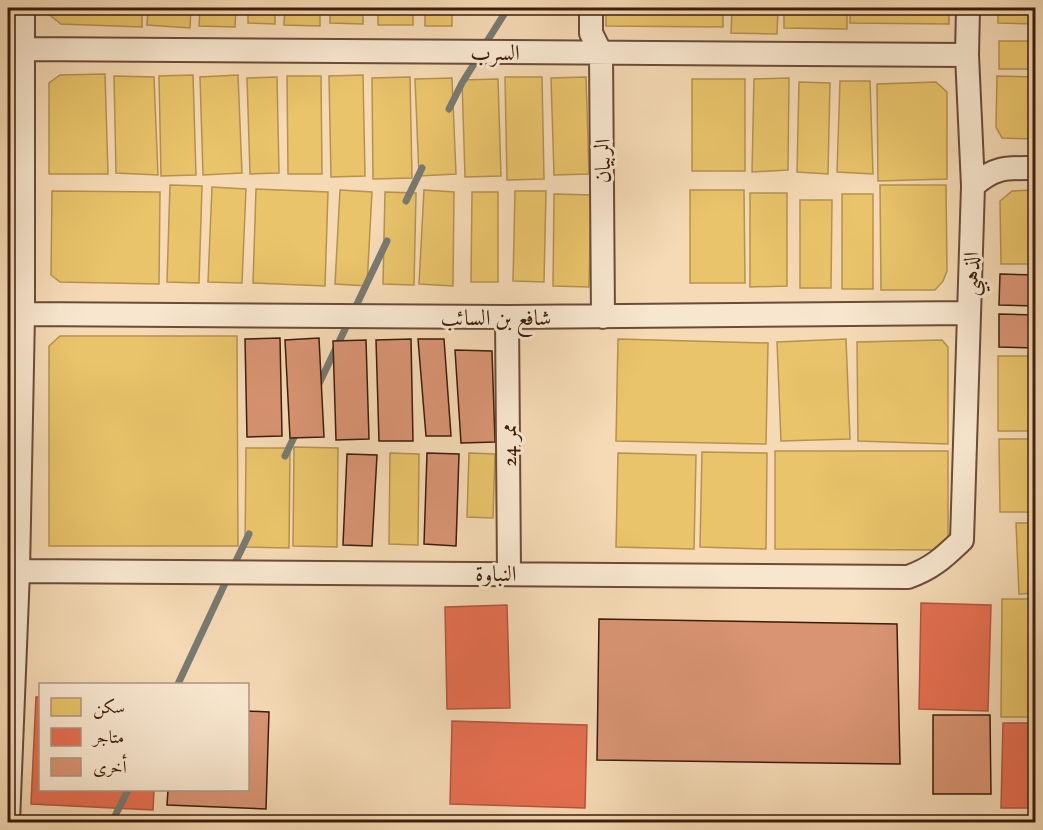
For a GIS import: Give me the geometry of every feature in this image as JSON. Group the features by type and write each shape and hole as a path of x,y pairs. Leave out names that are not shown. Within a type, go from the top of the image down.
{"street":[{"path":"8,822 18,571 24,314 15,110 23,49 23,8"},
{"name":"الربيان","path":"591,8 591,33 601,53 603,317"},
{"name":"الذهبي","path":"962,540 973,186 967,55 968,8"},
{"name":"السرب","path":"23,49 967,55"},
{"path":"973,186 986,175 1000,168 1035,168"},
{"name":"شافع بن السائب","path":"24,314 603,317 969,313"},
{"name":"ممر 24","path":"507,317 509,573"},
{"name":"النباوة","path":"18,571 908,577 940,561 962,540"}],"building: سكن":[{"path":"47,8 142,8 142,27 61,24 47,13"},
{"path":"148,8 191,8 190,28 147,25"},
{"path":"200,8 236,8 235,27 199,26"},
{"path":"248,8 275,8 275,24 248,23"},
{"path":"285,8 320,8 320,26 284,25"},
{"path":"330,8 363,8 363,24 330,23"},
{"path":"378,8 413,8 413,25 378,25"},
{"path":"425,8 452,8 452,26 425,26"},
{"path":"606,8 723,8 723,27 606,26"},
{"path":"732,8 778,8 777,34 731,33"},
{"path":"784,8 847,8 847,29 784,28"},
{"path":"850,8 949,8 949,24 850,23"},
{"path":"998,8 1036,8 1036,24 998,23"},
{"path":"999,41 1036,41 1036,69 999,69"},
{"path":"105,74 108,174 49,174 49,83 60,75"},
{"path":"193,75 196,175 161,176 159,76"},
{"path":"238,75 242,173 203,175 200,77"},
{"path":"363,75 365,176 331,177 329,76"},
{"path":"114,76 154,77 158,175 116,173"},
{"path":"287,76 321,76 322,174 288,174"},
{"path":"997,76 1036,77 1036,139 1002,138 996,127"},
{"path":"277,77 279,173 250,174 247,78"},
{"path":"410,77 412,178 373,179 372,78"},
{"path":"505,77 542,77 544,179 507,180"},
{"path":"586,77 589,174 554,175 551,78"},
{"path":"452,78 456,174 419,176 415,79"},
{"path":"789,78 788,170 752,172 754,79"},
{"path":"498,79 501,176 465,177 462,80"},
{"path":"692,79 745,79 745,171 692,171"},
{"path":"840,81 870,81 873,174 837,172"},
{"path":"799,82 830,83 828,174 797,172"},
{"path":"936,82 947,92 947,179 878,181 877,84"},
{"path":"170,185 202,186 199,283 167,282"},
{"path":"880,185 946,185 947,271 943,281 935,290 881,290"},
{"path":"212,187 246,189 242,283 208,282"},
{"path":"256,189 328,192 325,286 253,283"},
{"path":"340,190 372,192 367,286 335,284"},
{"path":"424,190 454,192 453,286 419,284"},
{"path":"690,190 744,190 745,283 690,283"},
{"path":"1036,190 1036,264 1001,264 1000,201 1012,191"},
{"path":"52,191 160,192 159,284 60,282 51,275"},
{"path":"515,191 546,191 544,282 513,281"},
{"path":"385,192 416,193 414,285 383,284"},
{"path":"472,192 498,192 498,282 471,282"},
{"path":"750,193 787,193 787,286 750,287"},
{"path":"554,194 591,195 589,287 553,286"},
{"path":"842,194 873,194 873,289 842,289"},
{"path":"800,200 832,200 831,288 800,288"},
{"path":"60,336 237,336 238,546 49,546 49,346"},
{"path":"618,339 768,343 766,444 616,441"},
{"path":"846,339 850,439 781,441 777,342"},
{"path":"942,340 948,347 948,444 858,441 857,342"},
{"path":"998,356 1036,356 1036,431 998,431"},
{"path":"999,439 1036,439 1036,512 1000,512"},
{"path":"294,447 338,448 337,547 293,546"},
{"path":"246,448 290,448 289,548 245,547"},
{"path":"775,451 948,451 948,540 938,550 775,549"},
{"path":"702,452 767,453 766,549 700,547"},
{"path":"390,453 419,454 418,545 389,544"},
{"path":"469,453 495,454 493,518 467,517"},
{"path":"618,453 696,455 694,549 616,547"},
{"path":"1016,523 1036,523 1036,593 1019,594"},
{"path":"1002,599 1036,599 1036,717 1001,717"}],"building: متاجر":[{"path":"921,603 991,605 988,711 919,709"},
{"path":"507,605 510,708 447,709 445,607"},
{"path":"36,697 39,697 39,791 154,791 153,810 31,804"},
{"path":"452,721 587,725 585,808 450,804"},
{"path":"1003,723 1036,723 1036,808 1001,808"}],"building: أخرى":[{"path":"1000,274 1036,275 1036,306 999,305"},
{"path":"999,314 1036,315 1036,348 999,347"},
{"path":"280,338 282,436 247,437 245,339"},
{"path":"319,338 324,437 290,438 285,340"},
{"path":"411,339 413,441 379,441 376,340"},
{"path":"418,339 444,339 451,436 426,436"},
{"path":"366,340 369,439 336,440 333,341"},
{"path":"455,350 492,351 495,442 461,443"},
{"path":"427,453 459,454 456,546 424,544"},
{"path":"347,454 377,455 372,546 343,545"},
{"path":"599,619 897,624 900,764 597,760"},
{"path":"249,711 269,712 266,809 167,805 168,791 249,791"},
{"path":"933,715 990,715 991,794 933,794"}],"waterway":[{"path":"484,46 508,8"},
{"path":"449,109 479,56"},
{"path":"406,201 422,168"},
{"path":"317,388 387,241"},
{"path":"285,456 297,431"},
{"path":"233,567 249,534"},
{"path":"178,683 228,577"},
{"path":"112,822 128,791"}]}
